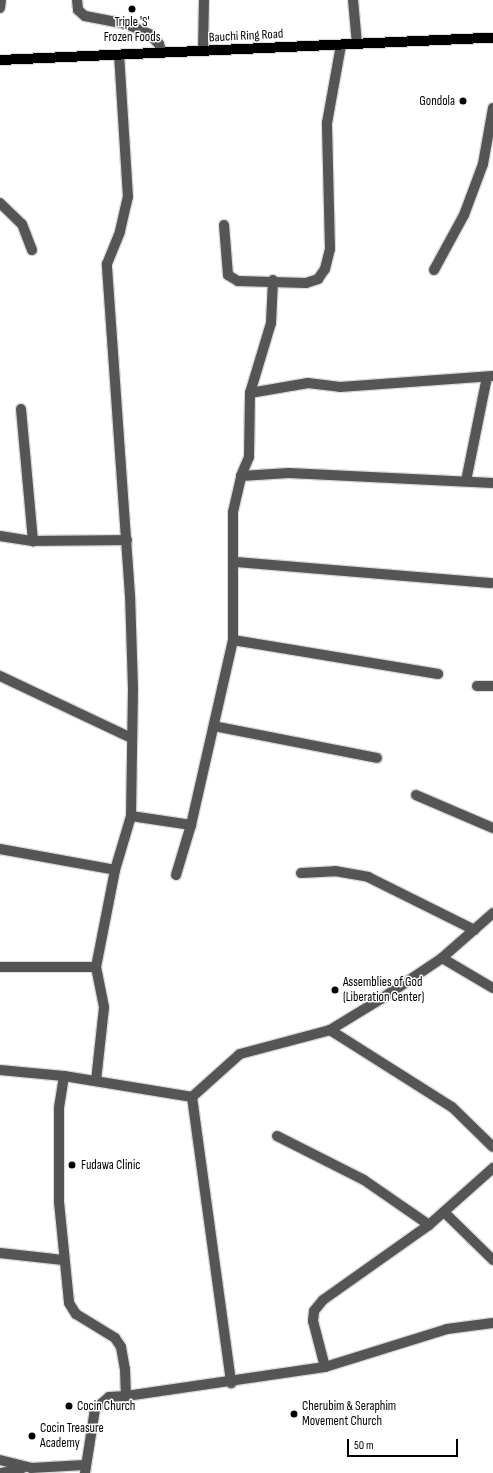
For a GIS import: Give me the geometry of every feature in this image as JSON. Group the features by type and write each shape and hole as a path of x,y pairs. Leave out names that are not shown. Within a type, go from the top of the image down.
{"main road":[{"name":"Bauchi Ring Road","path":"0,60 493,38"}],"street":[{"path":"0,8 1,0"},
{"path":"77,0 78,10 85,16 126,24 149,34 159,44 162,53"},
{"path":"203,52 204,0"},
{"path":"353,0 357,44"},
{"path":"224,225 228,275 238,281 273,280 306,283 318,279 325,269 330,249 327,122 342,45"},
{"path":"96,1081 104,1007 96,967 115,870 131,816 131,738 133,689 127,540 107,264 120,231 128,197 119,55"},
{"path":"434,270 464,215 483,164 493,108"},
{"path":"0,203 22,224 32,250"},
{"path":"176,875 192,825 233,640 235,562 233,512 241,476 249,457 250,393 271,323 273,280"},
{"path":"250,393 308,383 340,387 490,377 466,481"},
{"path":"21,409 33,541"},
{"path":"241,476 289,473 493,483"},
{"path":"0,536 33,541 127,540"},
{"path":"235,562 491,583"},
{"path":"233,640 438,674"},
{"path":"0,676 131,738"},
{"path":"477,686 493,686"},
{"path":"214,726 377,758"},
{"path":"416,795 493,828"},
{"path":"131,816 192,825"},
{"path":"0,849 115,870"},
{"path":"301,873 335,871 368,877 475,930"},
{"path":"192,1097 240,1054 330,1030 442,958 493,913"},
{"path":"442,958 493,988"},
{"path":"0,967 96,967"},
{"path":"330,1030 452,1107 493,1147"},
{"path":"0,1070 64,1076 192,1097"},
{"path":"64,1076 59,1116 59,1202 63,1260 69,1303 76,1314 104,1330 121,1347 126,1396"},
{"path":"192,1097 231,1383"},
{"path":"277,1136 364,1180 429,1225"},
{"path":"325,1367 313,1321 314,1311 323,1300 429,1225 493,1168"},
{"path":"444,1212 493,1260"},
{"path":"0,1253 63,1260"},
{"path":"0,1473 11,1468 85,1469 95,1409 109,1397 231,1383 325,1367 447,1329 493,1323"},
{"path":"0,1460 31,1468"}],"place":[{"name":"Triple 'S' Frozen Foods","path":"132,9"},
{"name":"Gondola","path":"463,101"},
{"name":"Assemblies of God (Liberation Center)","path":"335,990"},
{"name":"Fudawa Clinic","path":"72,1165"},
{"name":"Cocin Church","path":"69,1406"},
{"name":"Cherubim & Seraphim Movement Church","path":"294,1414"},
{"name":"Cocin Treasure Academy","path":"32,1436"}]}
